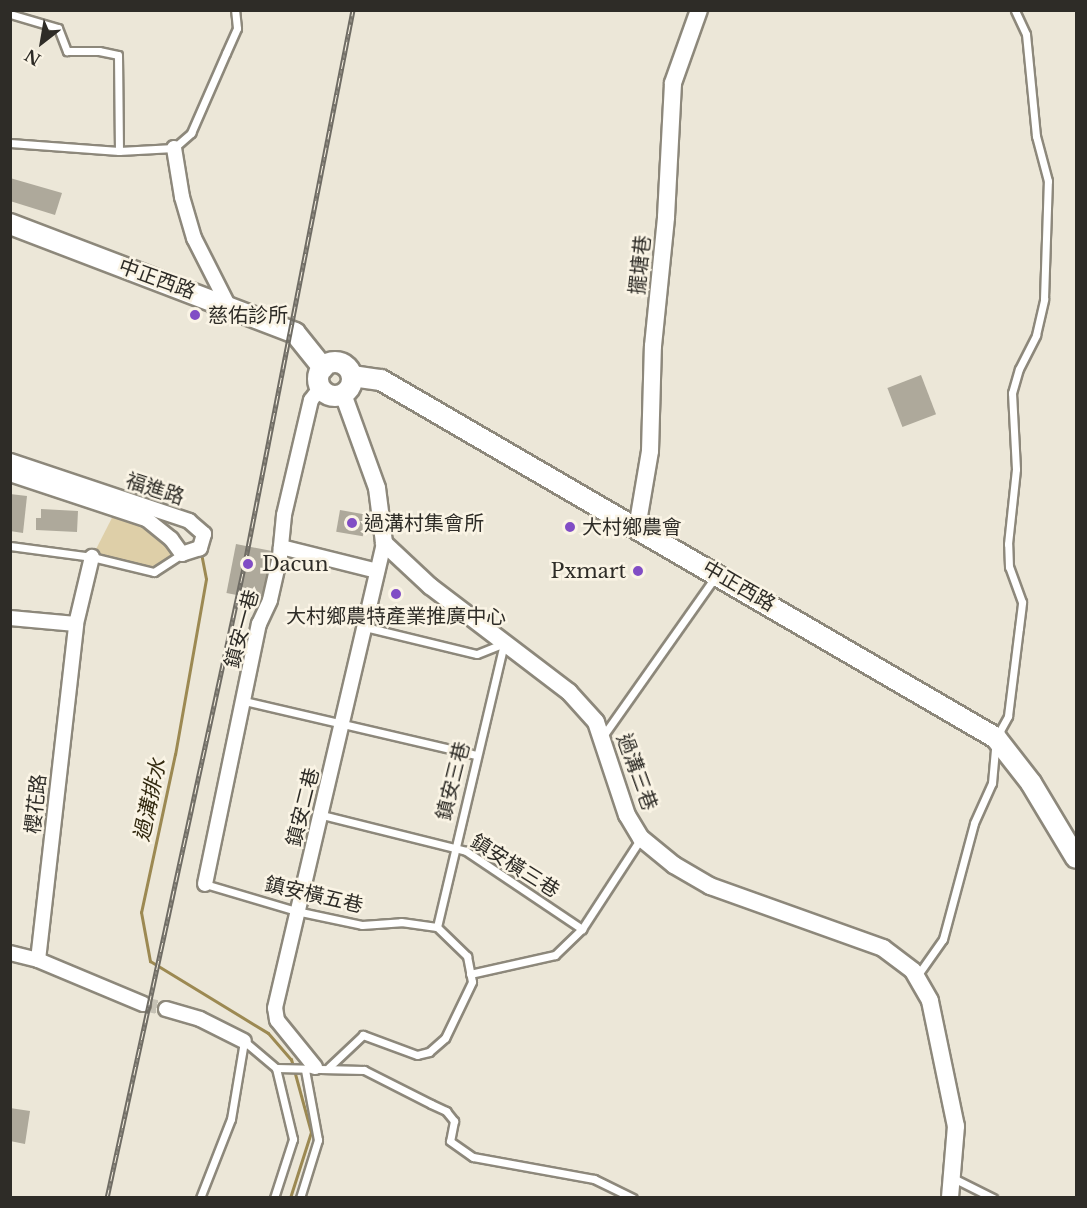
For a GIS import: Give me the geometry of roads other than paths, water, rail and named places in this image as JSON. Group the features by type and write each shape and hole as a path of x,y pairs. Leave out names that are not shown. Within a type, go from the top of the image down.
{"main road":[{"name":"中正西路","path":"10,224 228,305 295,333 322,377 331,362 341,363 352,376 381,380 717,573 996,738 1031,783 1077,858"},
{"path":"322,377 328,394 343,393 350,387 352,376"}],"street":[{"name":"擺塘巷","path":"637,528 650,451 652,346 666,217 673,83 699,10"},
{"path":"174,148 182,196 194,238 228,305"},
{"name":"鎮安一巷","path":"205,884 259,624 270,600 281,547 284,515 311,400 322,377"},
{"path":"343,393 377,488 384,543"},
{"name":"福進路","path":"10,461 189,521 204,534 200,548 182,554 171,539 146,519 10,474"},
{"name":"鎮安二巷","path":"316,1068 278,1020 275,1008 384,543"},
{"name":"過溝三巷","path":"384,543 405,566 569,692 596,722 627,815 641,838 674,865 710,886 883,948 916,977 930,1001 956,1126 950,1197"},
{"path":"281,547 377,571"},
{"name":"櫻花路","path":"38,960 76,624 92,557"},
{"path":"10,618 76,624"},
{"path":"10,953 38,960 143,1004"},
{"path":"166,1010 200,1019 244,1041"}],"lane":[{"path":"10,143 119,152 174,148 191,133 237,28 235,10"},
{"path":"916,977 943,939 974,823 992,783 996,738 1008,716 1022,602 1009,567 1016,469 1012,393 1019,369 1036,335 1044,299 1048,247 1047,181 1036,136 1026,34 1015,10"},
{"path":"10,14 58,28 67,51 99,51 118,55 119,152"},
{"path":"10,546 92,557 154,572 182,554"},
{"path":"602,737 717,573"},
{"path":"365,627 477,654 504,643"},
{"name":"鎮安三巷","path":"437,927 453,847 504,643"},
{"path":"244,701 476,755"},
{"name":"鎮安橫三巷","path":"322,815 466,851 582,929"},
{"path":"470,974 555,956 582,929 641,838"},
{"name":"鎮安橫五巷","path":"205,884 296,911 362,925 401,922 437,927"},
{"path":"316,1068 363,1035 417,1055 429,1052 445,1038 472,982 466,956 437,927"},
{"path":"244,1041 276,1068 293,1139 274,1197"},
{"path":"200,1197 231,1119 244,1041"},
{"path":"276,1068 364,1070 446,1111 454,1122 450,1141 472,1157 594,1179 633,1197"},
{"path":"300,1197 318,1140 316,1068"},
{"path":"953,1178 993,1197"}],"waterway":[{"name":"過溝排水","path":"201,553 206,579 175,754 141,912 150,961 268,1033 291,1059 311,1132 290,1198"}],"tunnel":[{"path":"143,1004 166,1009"}],"railway":[{"path":"107,1198 245,563 353,10"}],"place":[{"name":"慈佑診所","path":"195,315"},
{"name":"過溝村集會所","path":"352,523"},
{"name":"大村鄉農會","path":"570,527"},
{"name":"Dacun","path":"248,564"},
{"name":"Pxmart","path":"638,571"},
{"name":"大村鄉農特產業推廣中心","path":"396,594"}]}
